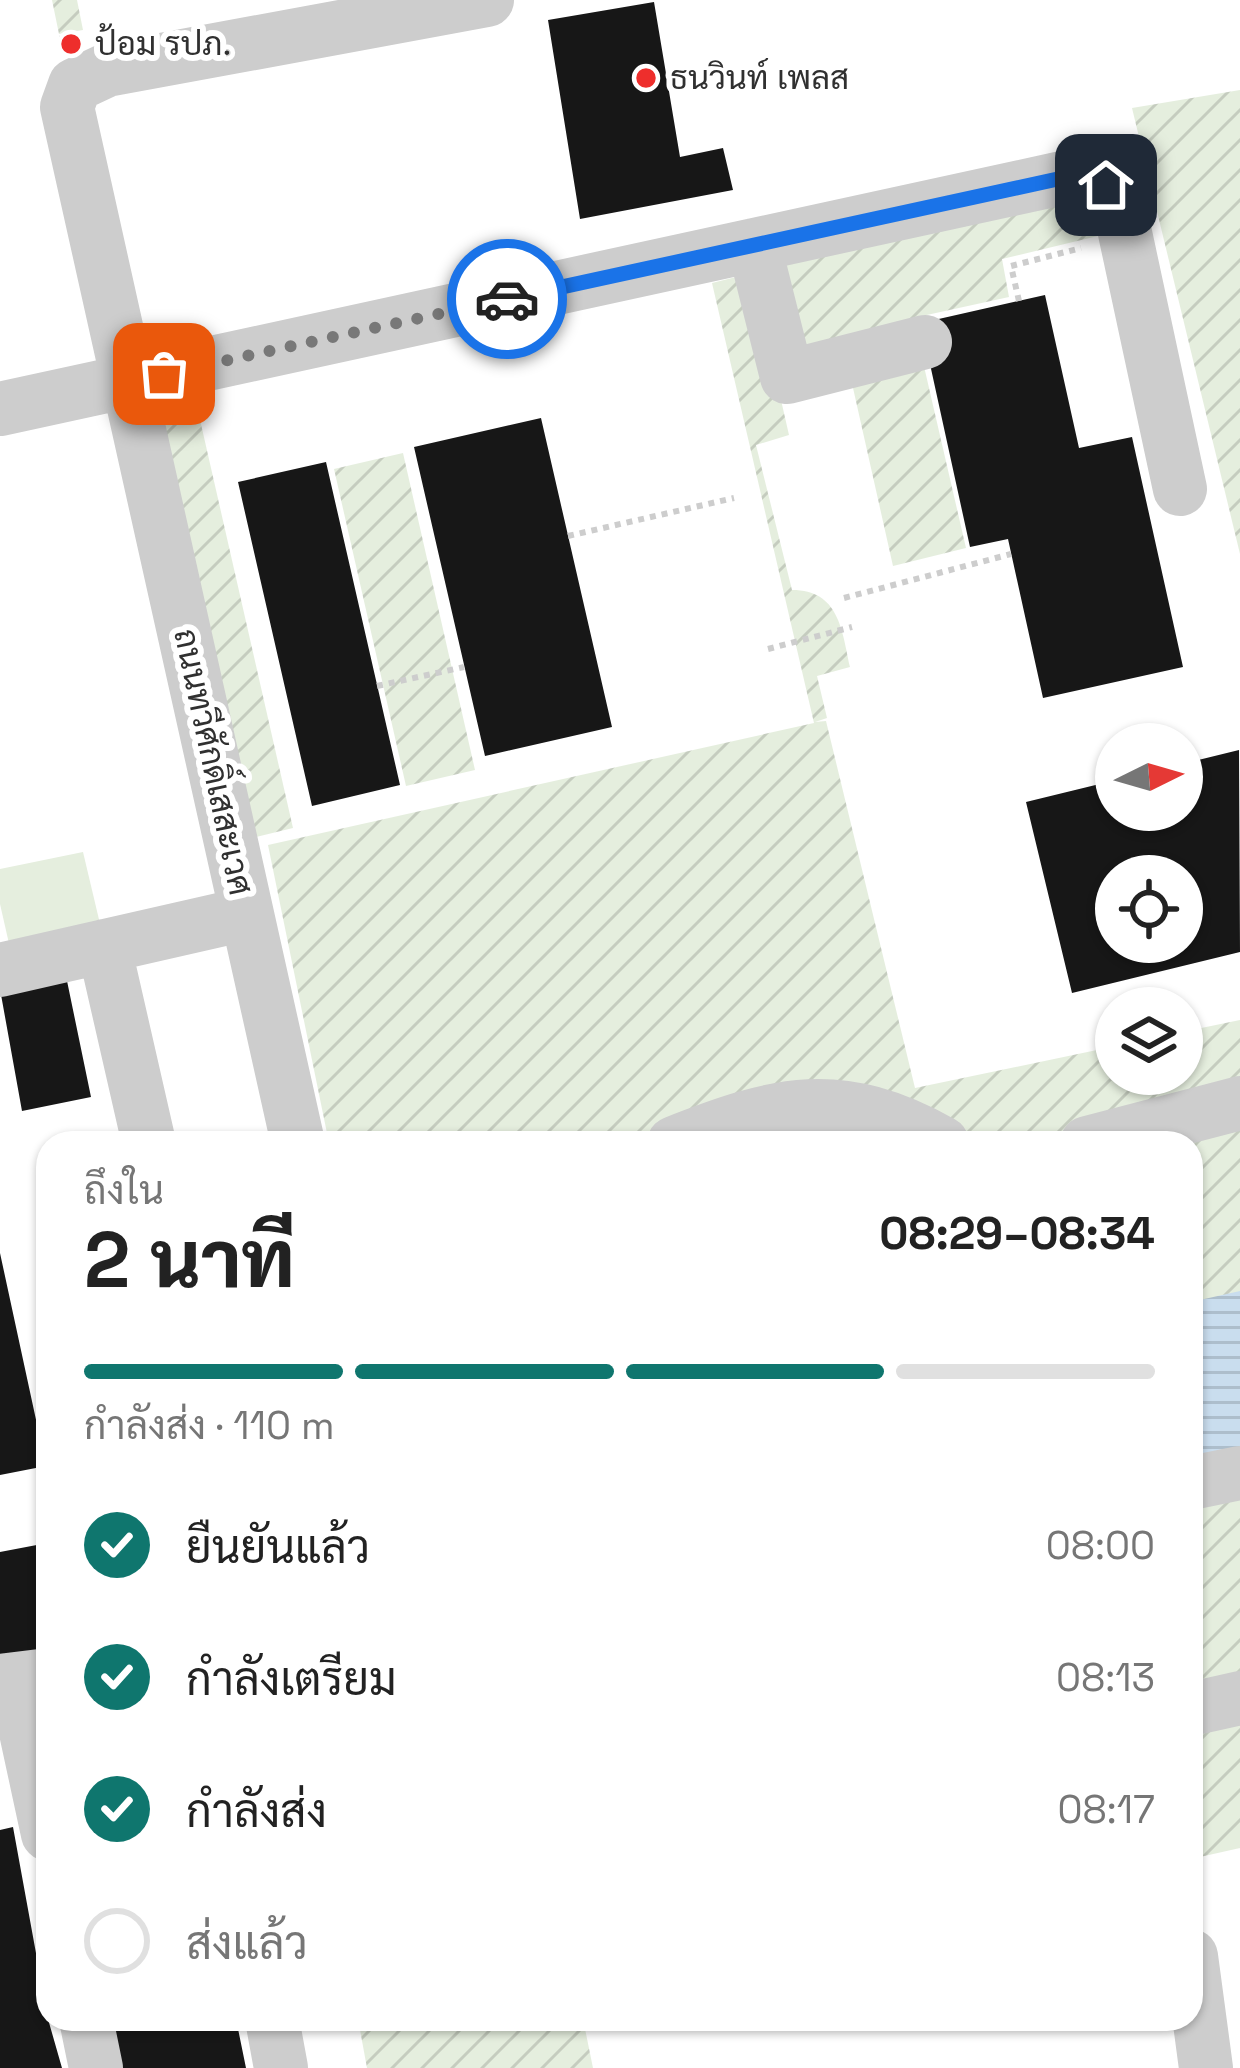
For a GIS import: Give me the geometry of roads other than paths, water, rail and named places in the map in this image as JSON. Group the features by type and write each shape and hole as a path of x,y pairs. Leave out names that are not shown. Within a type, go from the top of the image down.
{"street":[{"name":"ถนนทวีศักดิ์เสสะเวศ","path":"295,1131 129,382 69,136 67,107 75,85 107,70 487,0"},
{"path":"0,409 1076,175 1106,185 1114,196 1180,489"},
{"path":"754,245 787,377 925,342"},
{"path":"0,970 228,918"},
{"path":"104,946 146,1131"},
{"path":"704,1131 734,1119 812,1102 854,1106 913,1131"},
{"path":"1133,1131 1240,1103"},
{"path":"1203,1481 1240,1473"},
{"path":"1203,1706 1240,1698"},
{"path":"24,1706 28,1778"},
{"path":"88,2031 96,2068"},
{"path":"274,2031 281,2068"},
{"path":"1201,2031 1206,2068"}],"water":[{"path":"1240,1291 1240,1449 1203,1457 1203,1299"}],"place":[{"name":"ป้อม รปภ.","path":"71,44"},
{"name":"ธนวินท์ เพลส","path":"646,78"}]}
